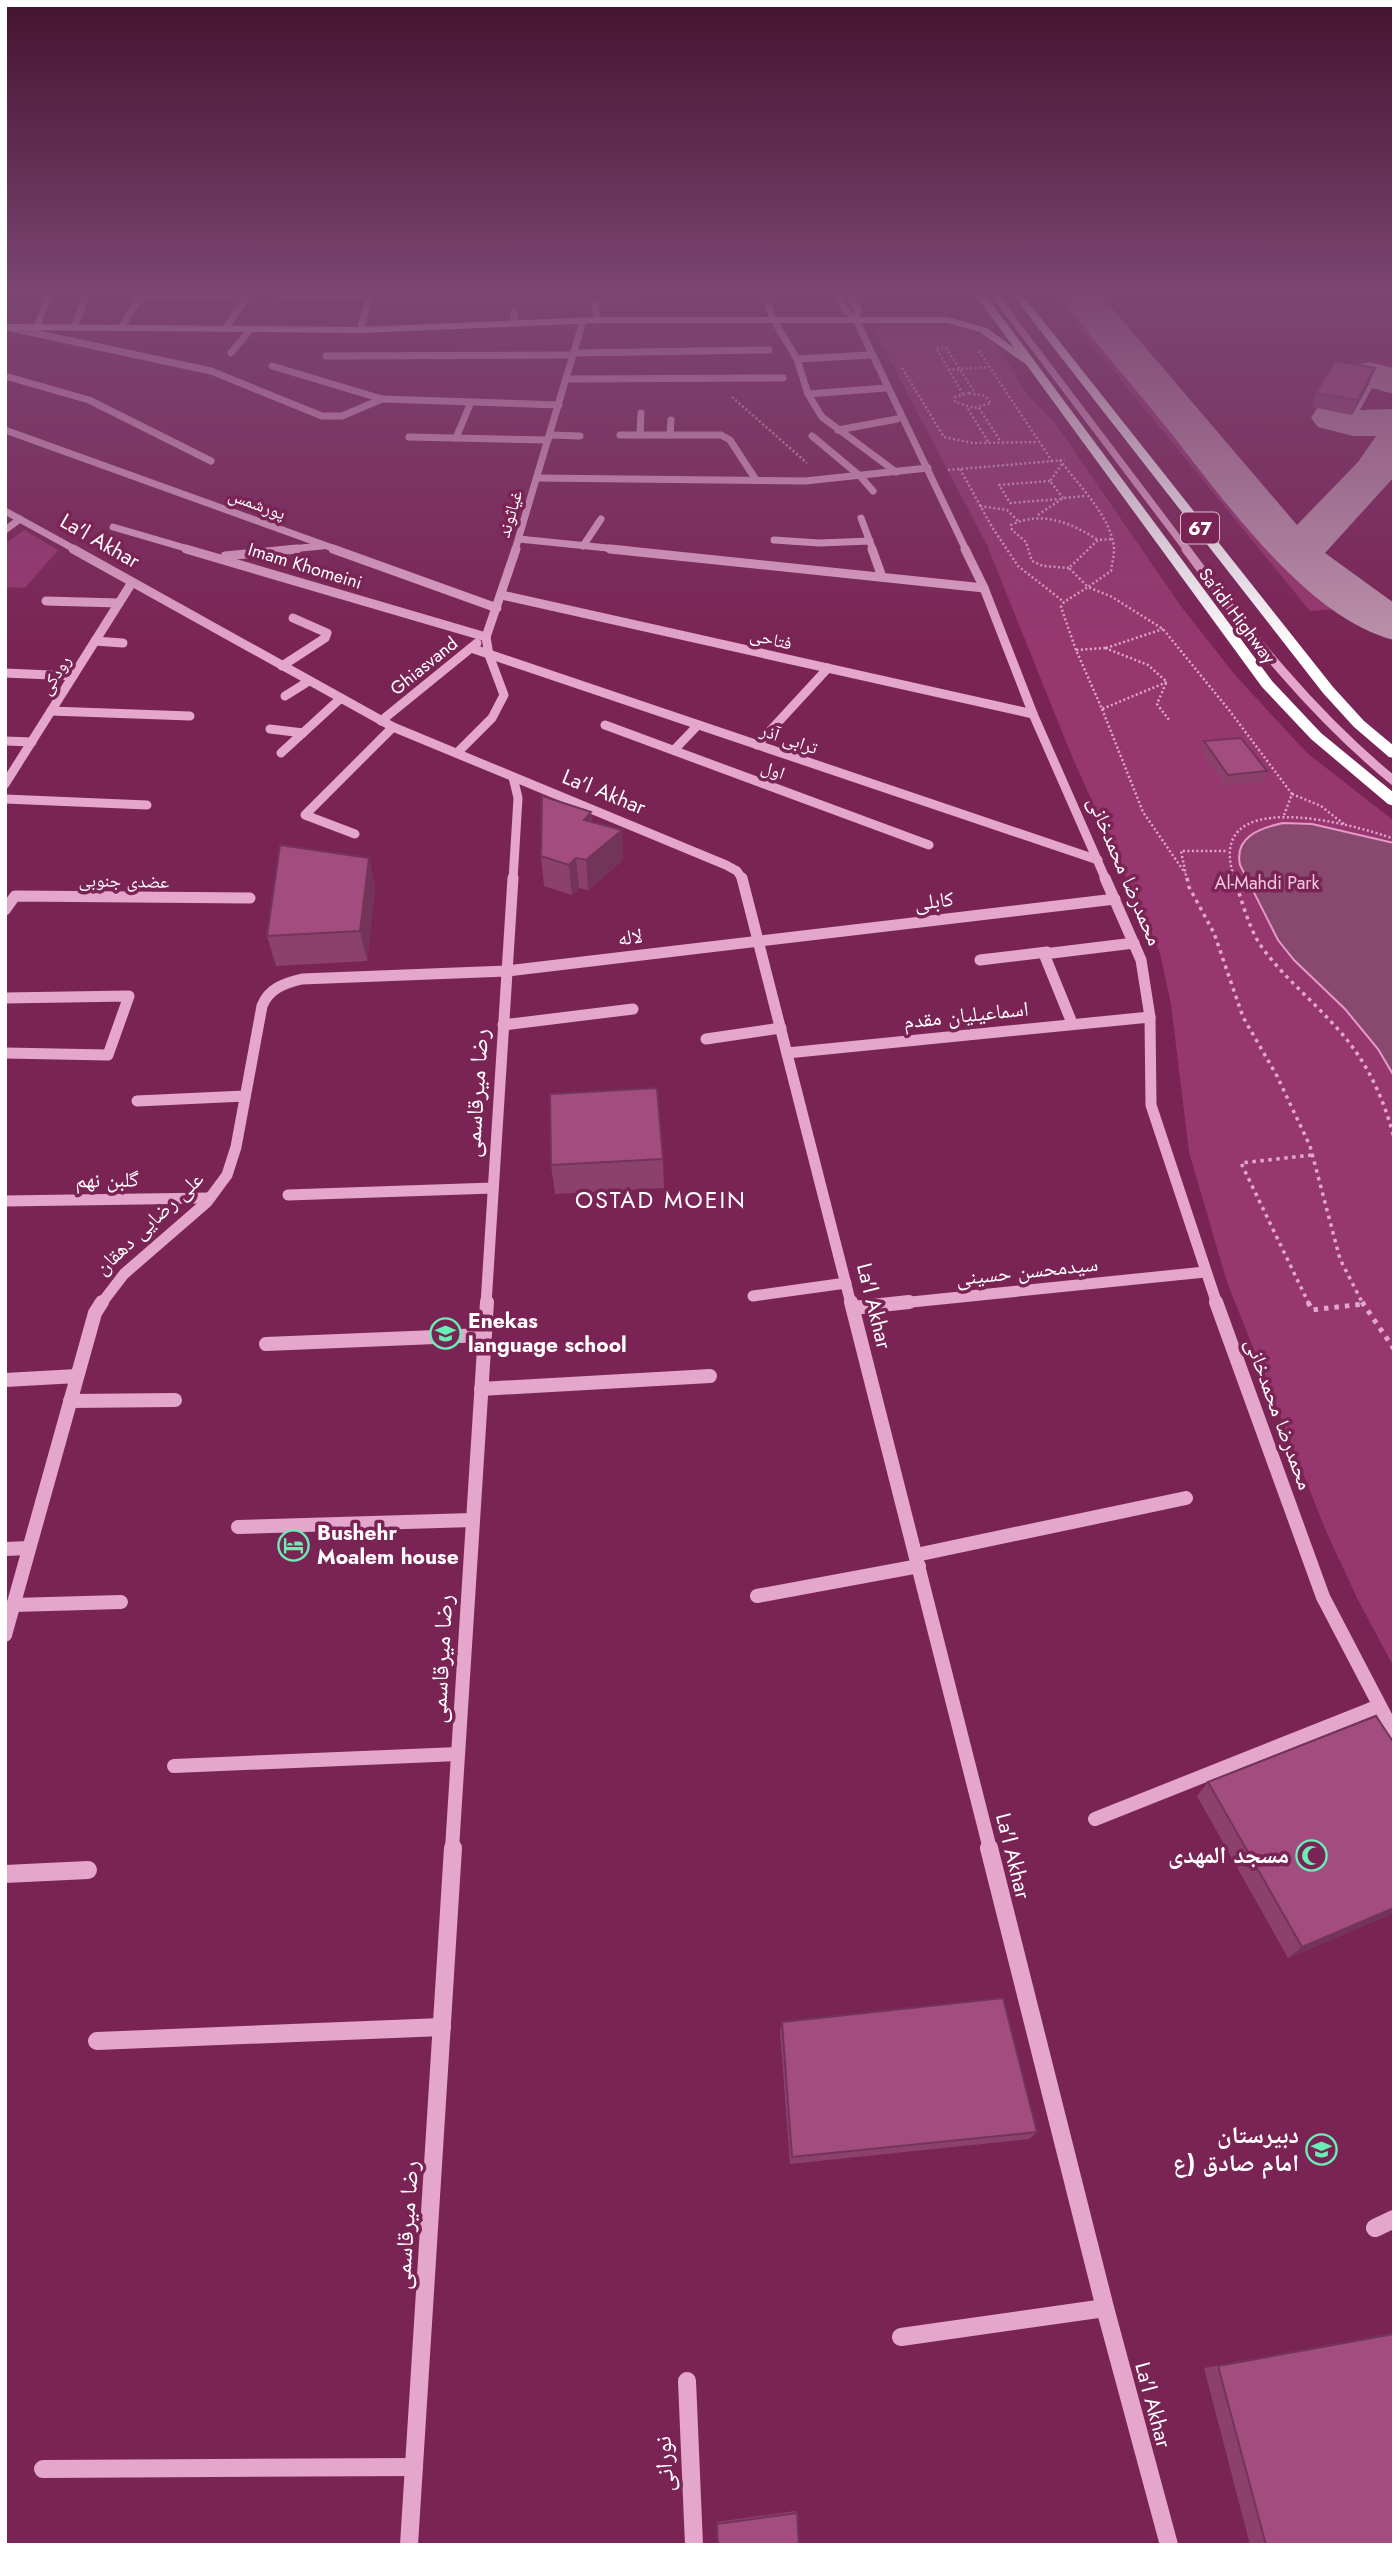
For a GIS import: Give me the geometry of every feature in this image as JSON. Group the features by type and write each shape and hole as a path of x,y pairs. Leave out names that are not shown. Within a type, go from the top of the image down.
{"highway":[{"name":"Sa'idi Highway","path":"1066,412 1267,684 1316,736 1394,801"},
{"name":"Sa'idi Highway","path":"1109,412 1320,680 1359,724 1394,754"}],"street":[{"path":"113,412 211,461"},
{"path":"312,412 322,416 342,416 352,412"},
{"path":"456,438 467,412"},
{"name":"غیاثوند","path":"486,637 502,595 557,412"},
{"path":"640,412 640,435"},
{"path":"819,412 838,430 896,472"},
{"name":"محمدرضا محمدخانی","path":"898,412 984,588 1033,714 1141,960 1150,1017 1152,1105 1205,1272 1324,1597 1394,1733"},
{"path":"1083,412 1249,633 1305,702 1367,761 1394,781"},
{"path":"1091,412 1283,663 1343,730 1394,772"},
{"path":"861,414 870,424"},
{"path":"838,430 897,419"},
{"path":"670,435 671,420"},
{"name":"پورشمس","path":"5,430 497,608"},
{"path":"621,435 714,434 726,437 756,480"},
{"path":"408,437 580,436"},
{"path":"813,436 860,476 873,491"},
{"path":"537,478 826,480 928,470"},
{"name":"La'l Akhar","path":"5,511 131,584 393,727 737,871 742,878 918,1561 1105,2308 1169,2545"},
{"path":"862,518 882,577"},
{"path":"5,530 20,519"},
{"path":"583,546 601,519"},
{"name":"Imam Khomeini","path":"113,527 486,637"},
{"path":"519,539 984,588"},
{"path":"774,540 819,543 870,541"},
{"path":"218,557 326,546"},
{"name":"رودکی","path":"5,784 131,584"},
{"name":"فتاحی","path":"502,595 1033,714"},
{"path":"46,601 119,603"},
{"path":"282,666 325,638 327,634 293,618"},
{"path":"457,753 492,718 504,695 489,655 486,637"},
{"name":"Ghiasvand","path":"381,721 486,637"},
{"path":"95,641 123,643"},
{"name":"ترابی آذر","path":"471,648 1098,860"},
{"path":"757,745 828,668"},
{"path":"5,673 73,676"},
{"path":"285,696 309,681"},
{"path":"281,753 341,698"},
{"path":"51,711 190,716"},
{"name":"اول","path":"605,725 929,845"},
{"path":"674,750 698,725"},
{"path":"355,834 305,815 393,727"},
{"path":"270,729 303,733"},
{"path":"5,741 32,742"},
{"name":"رضا میرقاسمی","path":"409,2545 518,798 513,777"},
{"path":"5,799 147,805"},
{"name":"عضدی جنوبی","path":"5,910 15,896 250,898"},
{"name":"کابلی","path":"758,941 1115,899"},
{"name":"لاله","path":"507,971 758,941"},
{"path":"980,960 1134,943"},
{"path":"1047,952 1044,954 1045,959 1072,1024"},
{"name":"علی رضایی دهقان","path":"5,1634 94,1313 107,1290 145,1252 190,1218 210,1198 230,1170 264,998 288,982 302,979 507,971"},
{"path":"5,998 129,996 108,1055 5,1053"},
{"path":"503,1025 633,1009"},
{"name":"اسماعیلیان مقدم","path":"787,1053 1150,1017"},
{"path":"706,1039 781,1028"},
{"path":"137,1101 245,1096"},
{"path":"288,1195 494,1188"},
{"name":"گلبن نهم","path":"5,1200 210,1198"},
{"name":"سیدمحسن حسینی","path":"853,1308 1205,1272"},
{"path":"753,1296 846,1283"},
{"path":"267,1344 484,1335"},
{"path":"5,1380 77,1376"},
{"path":"481,1389 710,1376"},
{"path":"70,1401 175,1400"},
{"path":"757,1596 1186,1498"},
{"path":"238,1527 473,1520"},
{"path":"5,1549 29,1548"},
{"path":"13,1605 121,1602"},
{"path":"1095,1819 1378,1706"},
{"path":"174,1766 458,1754"},
{"path":"5,1874 88,1870"},
{"path":"97,2041 442,2027"},
{"path":"1375,2228 1394,2219"},
{"path":"901,2337 1105,2308"},
{"name":"نورانی","path":"687,2381 694,2545"},
{"path":"43,2469 414,2467"}],"path":[{"path":"749,412 826,480"},
{"path":"927,412 940,435 965,442 1039,442"},
{"path":"970,412 989,443"},
{"path":"982,412 1001,443"},
{"path":"1019,412 1052,461"},
{"path":"928,470 1062,461"},
{"path":"1050,481 1062,461"},
{"path":"1062,461 1112,538 1114,548 1111,571 1064,602 1061,607 1143,812 1187,876"},
{"path":"960,468 980,506 1018,566 1064,602"},
{"path":"1050,481 999,485 1010,503 1085,496"},
{"path":"1050,481 1061,498"},
{"path":"1061,498 1037,515 1011,525 1012,530 1026,542 1032,561 1043,566 1069,568 1088,587 1112,597 1163,628 1292,794 1306,798 1332,813 1348,827"},
{"path":"980,506 1005,508 1012,512 1018,521"},
{"path":"1037,515 1082,530 1098,540"},
{"path":"1069,568 1098,540 1112,538"},
{"path":"1076,650 1105,648 1163,628"},
{"path":"1105,648 1148,665 1167,682"},
{"path":"1102,709 1167,682"},
{"path":"1167,682 1157,704 1169,720"},
{"path":"1284,815 1292,794"},
{"path":"1394,839 1284,815 1242,829 1234,836 1227,858 1258,942 1277,966 1336,1025 1359,1054 1385,1107 1394,1138"},
{"path":"1228,851 1181,851 1189,887 1214,933 1243,1017 1277,1076 1312,1155 1340,1259 1363,1304 1394,1349"},
{"path":"1312,1155 1241,1163 1312,1310 1363,1304"}],"green space":[{"name":"Al-Mahdi Park","path":"917,412 1044,412 1053,420 1180,605 1235,675 1306,752 1394,821 1394,1667 1358,1600 1326,1531 1227,1282 1189,1152 1171,1004 1160,953 1071,754 987,545"},
{"path":"1147,412 1171,412 1293,557 1350,608 1310,611"},
{"path":"24,530 58,550 25,588 5,587 5,544"}],"shaded area":[{"path":"1283,823 1312,824 1394,843 1394,1076 1378,1049 1345,1009 1294,960 1278,940 1240,865 1241,847 1251,835"}],"building":[{"path":"1241,738 1267,771 1228,775 1204,741"},
{"path":"542,796 591,812 584,820 622,830 586,860 576,858 569,865 541,856"},
{"path":"280,845 369,858 360,931 267,936"},
{"path":"657,1088 663,1159 551,1165 550,1094"},
{"name":"مسجد المهدی","path":"1376,1716 1394,1743 1394,1908 1302,1947 1208,1782"},
{"path":"1003,1998 1037,2132 792,2157 782,2022"},
{"path":"1394,2334 1394,2545 1266,2545 1218,2366"},
{"path":"797,2513 799,2545 718,2545 717,2524"}],"taxiway":[{"path":"1177,412 1296,555"},
{"path":"1337,412 1333,418 1353,423 1394,422"},
{"path":"1296,555 1375,471 1394,442"},
{"path":"1296,555 1367,610 1394,624"}],"place":[{"name":"Enekas language school","path":"445,1333"},
{"name":"Bushehr Moalem house","path":"294,1545"},
{"name":"مسجد المهدی","path":"1312,1855"},
{"name":"دبیرستان امام صادق (ع","path":"1322,2149"}],"district":[{"name":"OSTAD MOEIN","path":"661,1200"}]}
